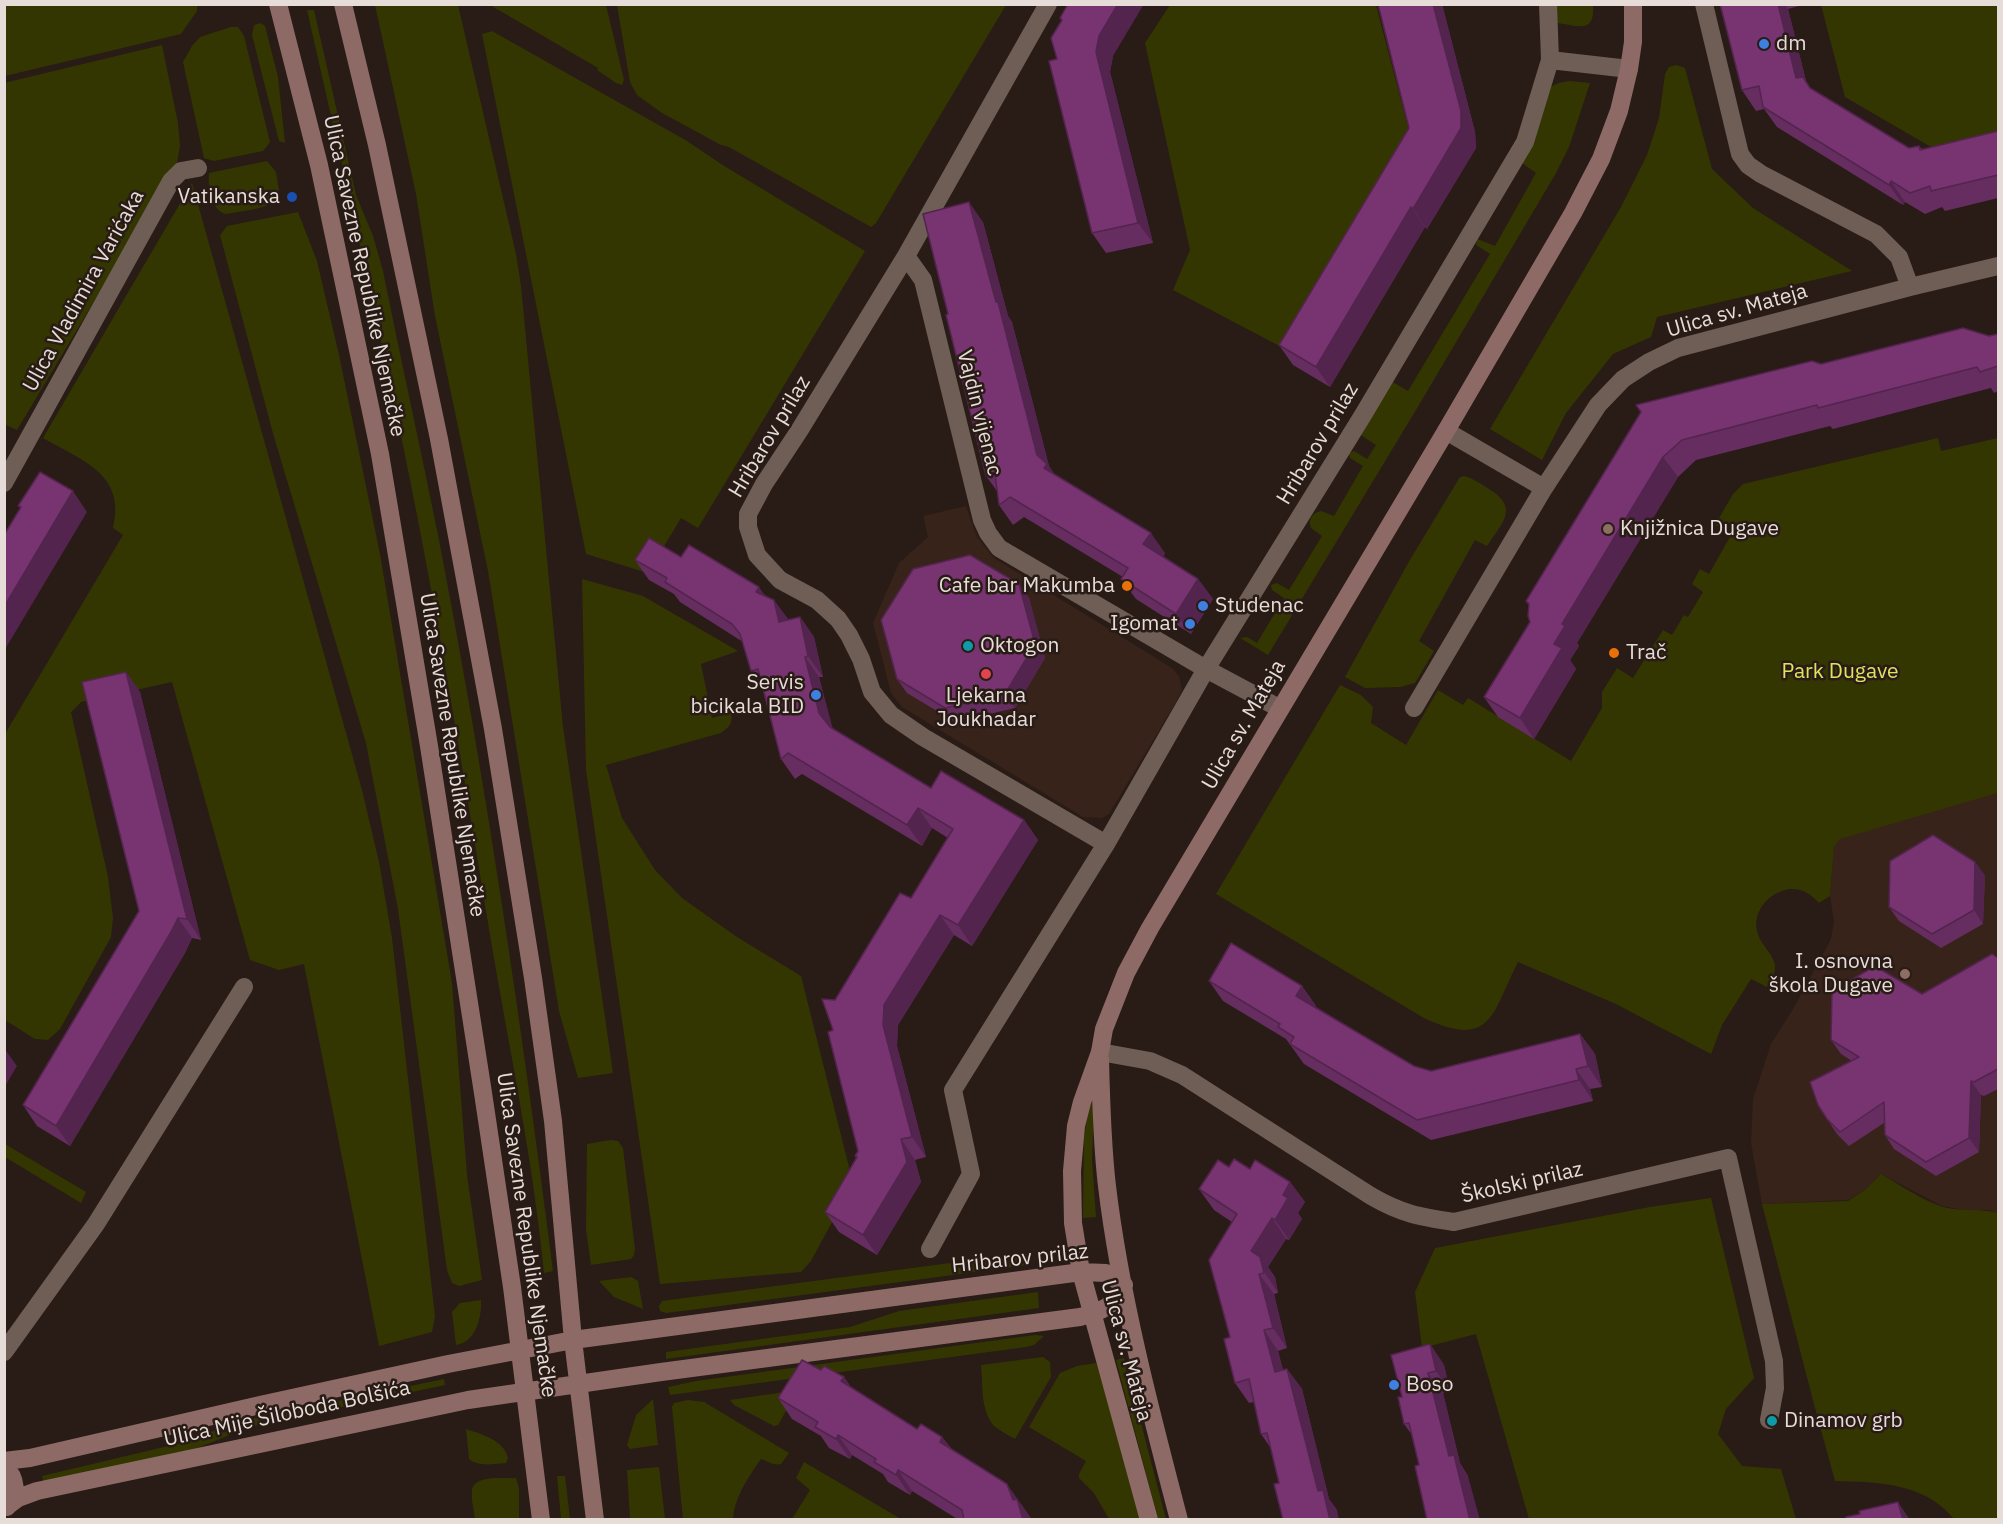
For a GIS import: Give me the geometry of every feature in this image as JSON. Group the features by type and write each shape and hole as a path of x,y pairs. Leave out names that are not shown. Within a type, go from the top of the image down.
{"street":[{"name":"Ulica Savezne Republike Njemačke","path":"278,4 320,165 380,454 440,815 521,1350 541,1520"},
{"name":"Ulica Savezne Republike Njemačke","path":"343,4 376,145 439,439 493,729 533,978 553,1121 573,1340 595,1520"},
{"path":"906,256 1048,4"},
{"path":"1548,4 1550,60 1629,69"},
{"name":"Ulica sv. Mateja","path":"1149,1520 1081,1272 1073,1223 1072,1171 1076,1126 1100,1052 1104,1029 1126,974 1150,928 1446,431 1573,213 1601,159 1619,111 1629,69 1633,42 1633,4"},
{"path":"1704,4 1740,154 1748,165 1876,234 1899,257 1910,287"},
{"name":"Hribarov prilaz","path":"930,1249 971,1174 953,1090 1106,844 1206,669 1363,414 1525,142 1550,60"},
{"name":"Ulica Vladimira Varićaka","path":"4,483 171,181 181,171 198,168"},
{"name":"Hribarov prilaz","path":"906,256 764,484 748,514 748,527 757,555 780,580 817,600 838,619 861,659 872,692 891,715 923,737 1106,844"},
{"name":"Vajdin vijenac","path":"906,256 923,280 982,520 999,548 1206,669 1279,708"},
{"name":"Ulica sv. Mateja","path":"1414,708 1544,488 1598,405 1623,379 1649,362 1678,348 1998,266"},
{"path":"1446,431 1544,488"},
{"path":"4,1352 96,1224 244,987"},
{"name":"Ulica sv. Mateja","path":"1100,1052 1106,1177 1124,1286 1139,1358 1179,1520"},
{"name":"Školski prilaz","path":"1100,1052 1150,1061 1182,1075 1394,1209 1422,1218 1454,1222 1728,1158 1774,1361 1775,1388 1769,1420"},
{"name":"Hribarov prilaz","path":"573,1340 1081,1272 1106,1273 1124,1286"},
{"path":"579,1385 661,1372 1049,1322 1092,1314 1112,1303 1124,1286"},
{"name":"Ulica Mije Šiloboda Bolšića","path":"4,1461 20,1461 260,1405 573,1340"},
{"name":"Ulica Mije Šiloboda Bolšića","path":"7,1507 24,1495 37,1491 436,1406 579,1385"},
{"path":"4,1466 14,1479 15,1488 7,1507"}],"shaded area":[{"path":"966,506 977,537 994,558 1172,668 1179,676 1182,690 1175,704 1109,814 1102,818 1083,817 902,707 891,693 873,623 899,563 928,537 923,516"},
{"name":"I. osnovna škola Dugave","path":"1998,793 1998,1213 1989,1210 1969,1211 1942,1206 1881,1174 1866,1189 1848,1200 1762,1204 1751,1143 1753,1099 1771,1044 1831,939 1834,922 1830,896 1834,845 1840,839 1848,836"}],"green space":[{"path":"197,4 197,11 181,34 5,76 4,5"},
{"path":"617,4 1006,5 876,223 871,227 729,147 721,145 662,113 637,95 630,82"},
{"path":"375,5 458,5 516,254 521,286 563,727 613,1073 578,1078 559,1011 488,571 435,316 416,194"},
{"path":"490,5 606,5 624,80 622,85 597,70 598,68"},
{"path":"1170,5 1376,5 1413,146 1289,351 1173,290 1190,250 1145,43"},
{"path":"1556,5 1593,5 1591,20 1584,26 1557,23"},
{"path":"1821,5 1998,5 1998,132 1931,147 1845,97"},
{"path":"307,10 314,10 356,195 373,236 383,271 456,631 488,813 529,1088 553,1271 544,1273 527,1146 427,567 378,325"},
{"path":"260,23 265,26 278,77 285,143 279,141 252,35 254,25"},
{"path":"238,27 244,36 270,142 263,151 214,161 204,158 183,62 200,37"},
{"path":"492,31 687,141 865,251 698,528 681,518 648,573 586,554 482,34"},
{"path":"162,45 178,123 180,146 177,163 17,430 4,424 4,83"},
{"path":"1676,65 1685,68 1712,169 1753,208 1852,271 1657,317 1651,337 1613,354 1566,413 1542,460 1490,429 1621,207 1647,155 1659,118 1665,74 1669,67"},
{"path":"1569,81 1590,83 1569,147 1556,173 1268,655 1240,638 1247,637 1257,643 1284,598 1272,590 1271,585 1277,583 1289,590 1322,536 1311,528 1312,517 1321,511 1334,516 1363,466 1350,458 1349,453 1354,451 1367,459 1376,445 1361,435 1391,381 1408,391 1490,254 1476,245 1477,239 1495,246 1536,173 1522,161 1548,88"},
{"path":"267,161 276,172 280,197 276,201 263,207 226,214 216,208 211,197 209,173"},
{"path":"192,183 362,790 379,862 392,938 435,1316 432,1332 379,1346 304,964 279,970 250,960 172,682 81,702 71,712 108,877 113,918 111,937 60,1029 48,1040 35,1039 5,1020 5,734 123,535 113,528 115,510 113,494 98,471 43,438"},
{"path":"298,212 317,261 380,554 452,983 467,1175 482,1280 459,1286 452,1283 447,1270 398,909 366,743 274,437 220,235 227,226"},
{"name":"Park Dugave","path":"1938,438 1941,451 1998,438 1998,793 1840,839 1834,846 1830,896 1819,903 1806,892 1794,889 1782,891 1768,899 1759,912 1757,928 1759,937 1774,961 1774,974 1767,987 1751,979 1722,1025 1711,1054 1616,1004 1518,962 1495,1011 1487,1021 1477,1028 1464,1030 1446,1027 1424,1018 1216,894 1340,685 1361,695 1373,707 1371,723 1406,745 1438,690 1463,705 1468,698 1571,761 1602,708 1602,692 1617,668 1633,678 1663,630 1672,635 1684,615 1688,617 1703,592 1692,584 1700,569 1709,574 1731,535 1715,525 1733,494 1743,484"},
{"path":"1464,476 1489,489 1504,503 1506,509 1502,523 1487,546 1475,540 1419,641 1434,651 1415,683 1400,687 1365,688 1345,677 1411,558 1460,477"},
{"path":"582,579 643,596 738,651 701,664 712,718 731,713 731,723 726,729 721,733 606,765 622,818 655,870 682,898 737,937 801,976 851,1175 851,1187 811,1261 801,1272 660,1284 586,770"},
{"path":"1093,1080 1092,1160 1096,1217 1083,1218 1084,1138"},
{"path":"618,1141 623,1148 635,1249 631,1259 591,1265 586,1229 587,1144"},
{"path":"5,1144 86,1192 81,1203 5,1157"},
{"path":"1881,1174 1943,1207 1998,1213 1998,1519 1954,1519 1942,1507 1915,1491 1868,1482 1835,1481 1762,1204 1848,1201 1866,1189"},
{"path":"1711,1198 1754,1378 1726,1409 1718,1434 1742,1466 1781,1469 1796,1519 1529,1519 1476,1334 1422,1348 1415,1292 1435,1248 1650,1207"},
{"path":"1020,1255 1031,1261 1027,1265 1020,1266 666,1313 660,1311 659,1306 662,1301"},
{"path":"631,1277 638,1281 643,1309 614,1297 599,1281"},
{"path":"1038,1292 1039,1308 666,1359 666,1352 850,1327 899,1311"},
{"path":"481,1300 479,1321 473,1334 463,1343 456,1345 452,1312 460,1303"},
{"path":"1035,1335 1044,1336 1034,1345 1026,1347 670,1395 668,1387 696,1381"},
{"path":"1043,1357 1050,1362 1051,1377 1015,1439 996,1428 986,1412 981,1365"},
{"path":"1124,1358 1166,1519 1158,1519 1116,1360"},
{"path":"1096,1363 1140,1519 1109,1519 1094,1493 1079,1478 1086,1461 1029,1427 1060,1373 1077,1366"},
{"path":"444,1379 445,1385 249,1427 190,1451 44,1483 42,1476 185,1442 237,1422"},
{"path":"798,1390 778,1425 774,1426 734,1405 730,1400"},
{"path":"653,1399 658,1445 630,1449 627,1445 636,1415"},
{"path":"688,1400 704,1402 789,1453 781,1464 773,1464 761,1459 739,1495 733,1519 683,1519 672,1407 674,1403"},
{"path":"466,1429 497,1442 506,1452 508,1458 506,1463 482,1464 469,1459"},
{"path":"804,1462 901,1519 792,1519 810,1490 796,1478"},
{"path":"659,1467 665,1519 630,1519 627,1470"},
{"path":"557,1476 565,1476 570,1519 561,1519"},
{"path":"516,1478 519,1488 519,1519 475,1519 472,1501 474,1485 484,1479"}],"building":[{"path":"1068,4 1118,4 1099,36 1096,52 1138,223 1092,233 1049,61 1057,59 1051,38"},
{"path":"1378,4 1433,4 1461,111 1461,128 1316,367 1279,345 1409,128"},
{"path":"1720,4 1778,4 1796,78 1803,77 1810,88 1909,148 1919,146 1920,150 1998,131 1998,175 1931,191 1930,186 1910,193 1891,181 1889,185 1763,107 1759,86 1742,90"},
{"path":"969,202 996,302 998,302 1037,455 1047,464 1044,468 1151,533 1143,544 1198,579 1176,614 1121,579 1128,568 1010,497 999,505 995,474 986,476 923,214"},
{"path":"1963,328 1989,336 1998,334 1998,366 1980,372 1977,367 1682,440 1663,457 1562,624 1565,626 1554,644 1562,648 1520,718 1484,697 1530,622 1529,604 1526,601 1641,412 1636,405 1812,361 1821,364"},
{"path":"40,472 73,491 4,607 4,535 21,507 18,506"},
{"path":"649,538 681,557 689,545 759,587 756,592 774,600 779,622 800,617 808,656 805,657 819,713 830,727 931,788 941,771 1024,820 958,925 940,915 884,1005 883,1025 912,1137 901,1139 907,1162 863,1235 825,1212 857,1157 855,1156 858,1151 828,1032 833,1030 822,999 835,1000 900,893 911,898 953,829 918,808 907,825 788,753 781,759 758,669 751,671 740,634 732,624 665,582 667,578 635,560"},
{"name":"Oktogon","path":"970,555 1019,584 1035,644 1005,694 945,708 897,679 881,620 913,569"},
{"path":"126,672 187,919 178,918 56,1126 23,1105 139,911 82,682"},
{"path":"1933,835 1975,862 1974,910 1932,934 1889,907 1890,861"},
{"path":"1231,943 1302,986 1296,996 1414,1066 1431,1071 1580,1034 1588,1066 1576,1069 1579,1080 1417,1120 1290,1044 1294,1037 1278,1027 1280,1024 1209,981"},
{"path":"1992,954 1998,958 1998,1069 1974,1082 1971,1081 1969,1138 1926,1162 1885,1135 1884,1102 1840,1132 1827,1119 1818,1105 1810,1082 1859,1057 1831,1040 1832,991 1875,966 1922,994"},
{"path":"1234,1159 1250,1169 1255,1160 1290,1182 1283,1195 1288,1198 1275,1220 1272,1218 1251,1251 1260,1257 1264,1273 1259,1274 1273,1328 1264,1330 1275,1372 1287,1369 1318,1491 1323,1490 1330,1520 1283,1520 1274,1484 1279,1483 1267,1433 1261,1434 1249,1379 1235,1383 1224,1339 1230,1337 1209,1260 1237,1214 1199,1189 1218,1160 1229,1167"},
{"path":"1430,1344 1436,1371 1428,1373 1449,1456 1454,1455 1470,1520 1427,1520 1415,1466 1419,1465 1409,1423 1404,1424 1398,1397 1402,1397 1391,1355"},
{"path":"802,1360 821,1370 824,1366 844,1377 841,1381 917,1429 921,1424 942,1437 940,1442 1007,1484 1013,1500 1017,1499 1023,1520 964,1520 962,1510 898,1470 896,1475 874,1462 876,1459 838,1435 836,1439 815,1427 818,1422 778,1398"},
{"path":"1898,1502 1903,1520 1846,1520 1846,1517 1860,1514 1859,1511"}],"place":[{"name":"dm","path":"1764,44"},
{"name":"Vatikanska","path":"292,197"},
{"name":"Knjižnica Dugave","path":"1608,529"},
{"name":"Cafe bar Makumba","path":"1127,586"},
{"name":"Studenac","path":"1203,606"},
{"name":"Igomat","path":"1190,624"},
{"name":"Oktogon","path":"968,646"},
{"name":"Trač","path":"1614,653"},
{"name":"Ljekarna Joukhadar","path":"986,674"},
{"name":"Servis bicikala BID","path":"816,695"},
{"name":"I. osnovna škola Dugave","path":"1905,974"},
{"name":"Boso","path":"1394,1385"},
{"name":"Dinamov grb","path":"1772,1421"}]}
